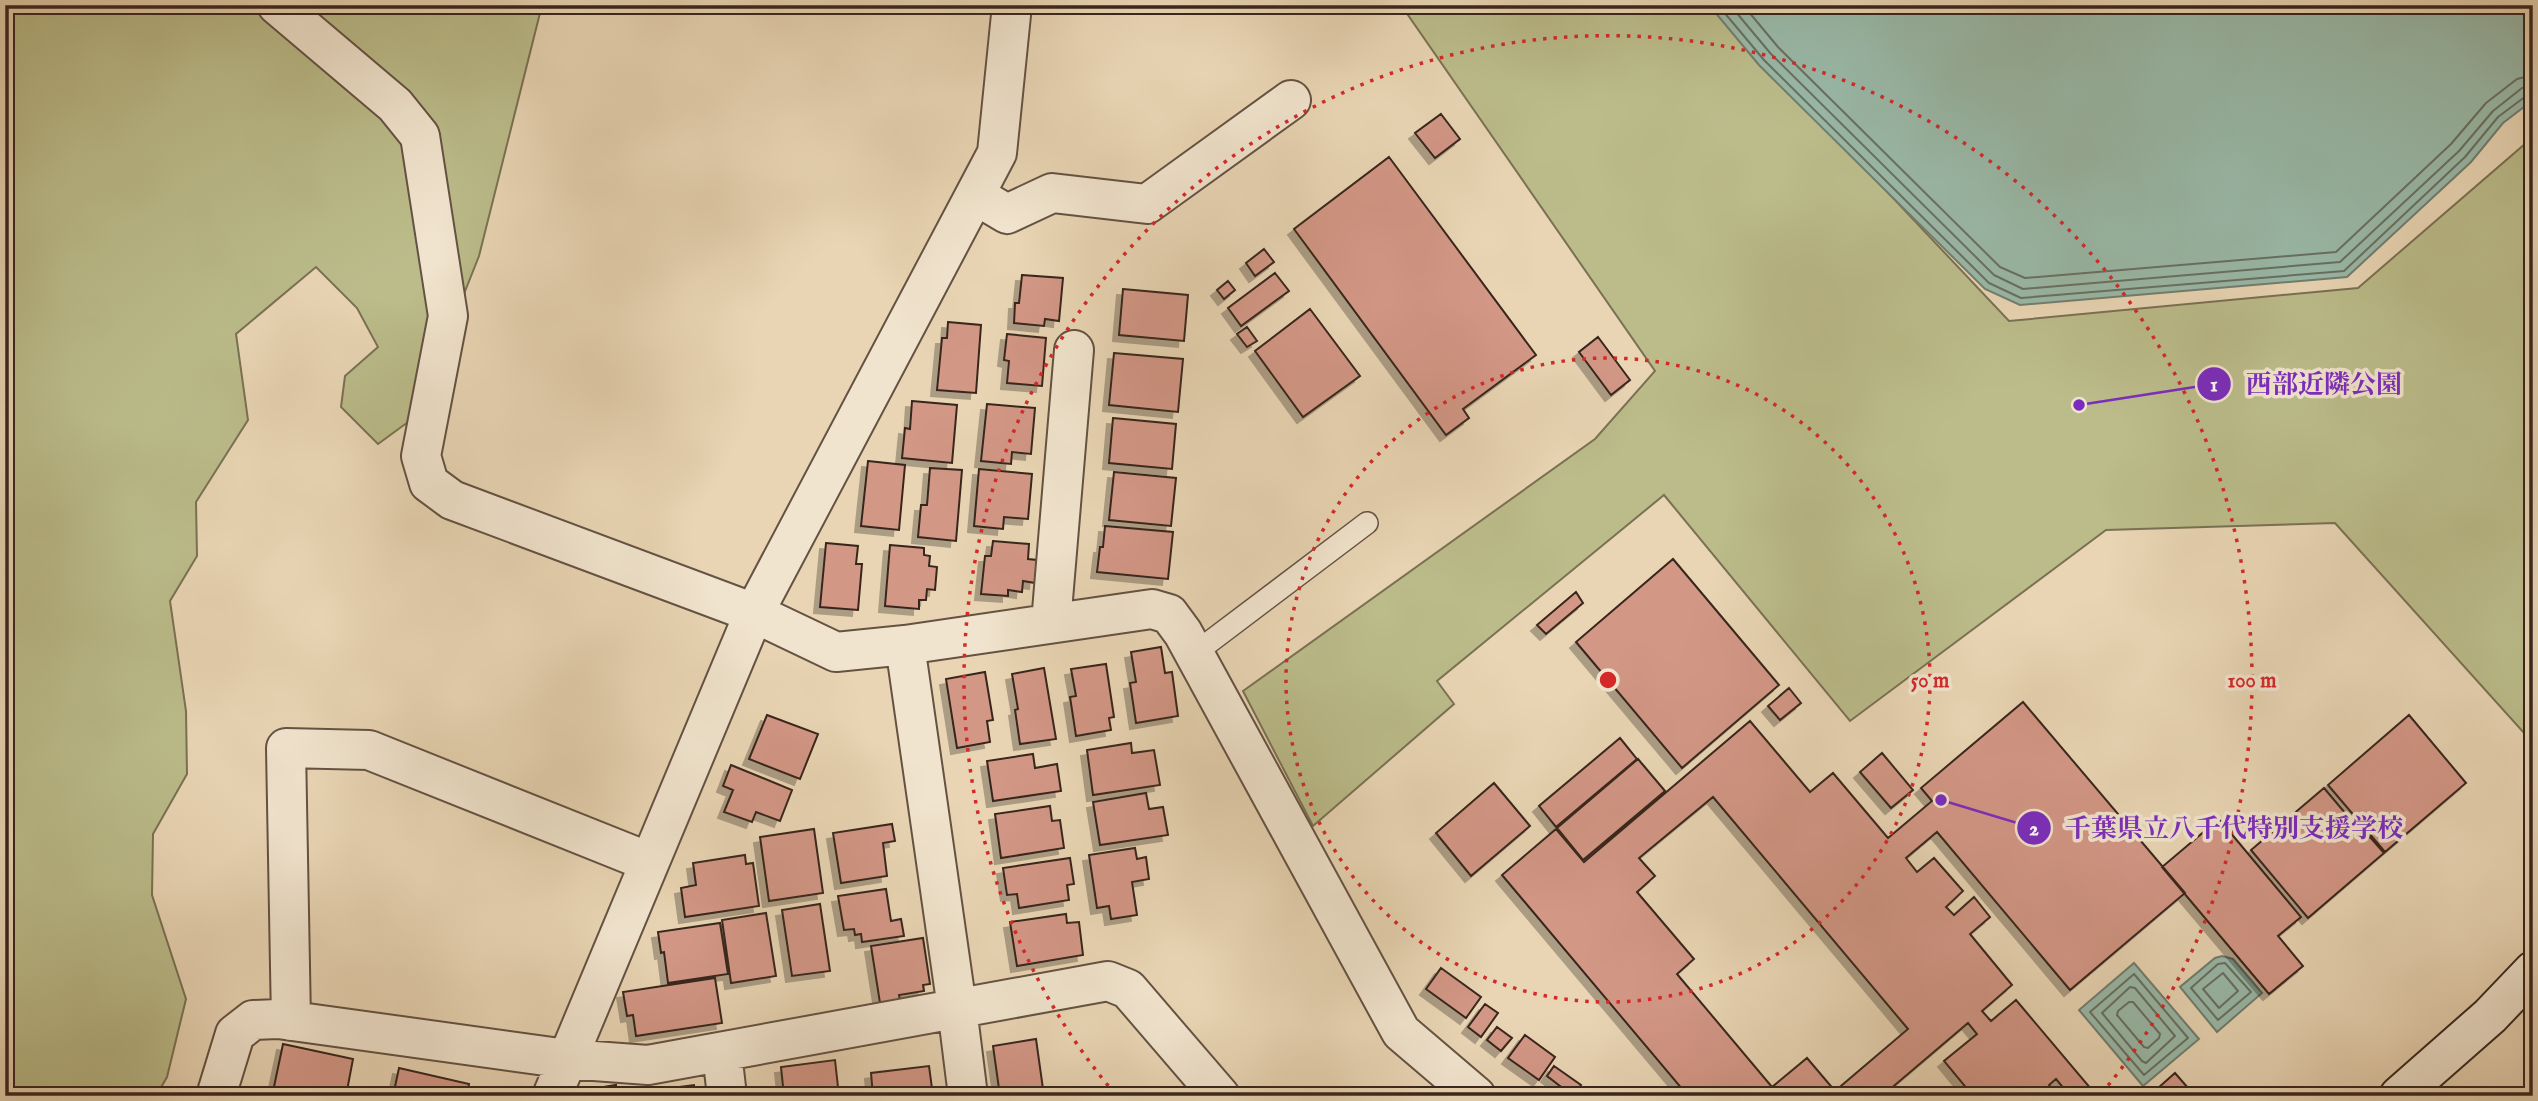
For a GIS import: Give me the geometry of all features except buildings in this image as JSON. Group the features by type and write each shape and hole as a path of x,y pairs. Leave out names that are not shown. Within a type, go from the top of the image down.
{"street":[{"path":"277,5 395,105 420,136 449,316 421,456 429,483 452,500 754,613 836,652 905,645 1152,609 1169,614 1184,633 1401,1032 1476,1096"},
{"path":"552,1096 754,613 997,153 1012,5"},
{"path":"975,195 1007,214 1052,193 1147,204 1292,100"},
{"path":"1051,623 1074,350"},
{"path":"905,645 968,1096"},
{"path":"291,1021 286,748 369,750 649,862"},
{"path":"2399,1096 2490,1016 2533,971"},
{"path":"216,1096 235,1034 253,1020 291,1021 567,1059 648,1065 1108,981 1129,989 1206,1091"},
{"path":"722,1053 727,1096"}],"lane":[{"path":"1195,653 1367,523"}],"green space":[{"path":"5,5 268,5 317,58 410,145 434,315 415,417 378,444 341,407 345,376 378,347 357,308 316,267 236,334 248,420 196,502 197,556 170,601 186,711 187,774 153,834 152,895 186,999 167,1077 156,1096 5,1096"},
{"path":"293,5 542,5 479,256 456,314 438,189"},
{"path":"1401,5 1711,5 2009,321 2358,288 2533,137 2533,743 2335,523 2106,530 1850,721 1664,495 1437,681 1454,704 1313,826 1243,691 1595,439 1655,371"}],"water":[{"path":"1709,5 2533,5 2533,100 2503,123 2471,162 2347,277 2020,305 1985,289 1759,65"},
{"path":"2222,956 2233,959 2262,993 2217,1032 2180,987 2215,958"},
{"path":"2134,963 2199,1039 2143,1086 2079,1010"}],"place":[{"name":"西部近隣公園","path":"2079,405"},
{"name":"千葉県立八千代特別支援学校","path":"1941,800"}]}
